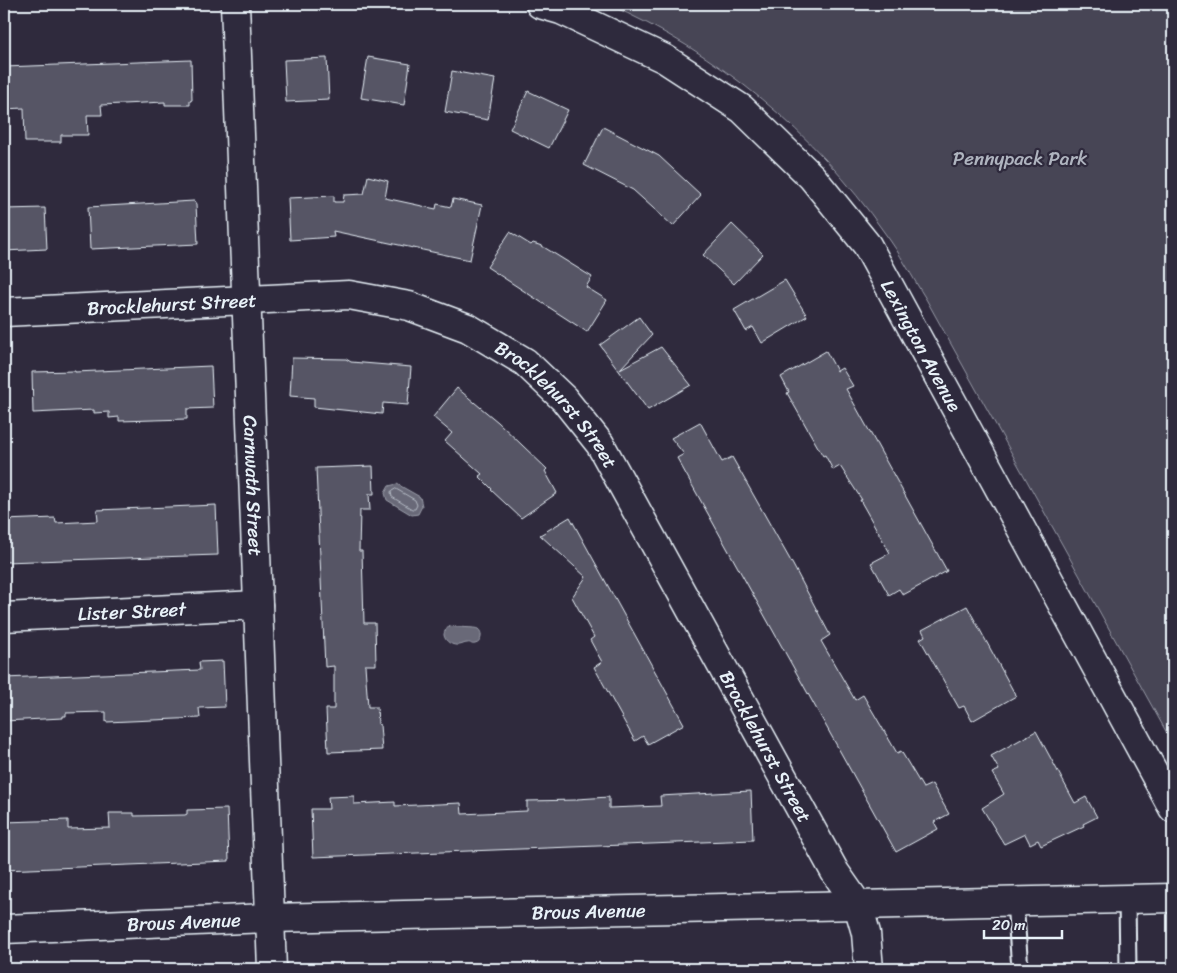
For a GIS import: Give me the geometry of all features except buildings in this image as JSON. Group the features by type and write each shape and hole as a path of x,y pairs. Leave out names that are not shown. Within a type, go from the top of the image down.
{"street":[{"name":"Carnwath Street","path":"235,4 272,969"},
{"name":"Lexington Avenue","path":"540,4 561,10 665,59 742,109 812,177 867,245 1173,808"},
{"name":"Brocklehurst Street","path":"4,312 350,295 409,306 468,328 525,362 564,399 600,444 835,872 858,905 866,933 869,969"},
{"name":"Lister Street","path":"4,617 258,606"},
{"name":"Brous Avenue","path":"4,929 270,918 1173,898"}],"lane":[{"path":"1127,899 1128,969"},
{"path":"1015,902 1020,969"}],"green space":[{"name":"Pennypack Park","path":"607,4 1173,4 1173,744 926,299 895,248 857,196 827,161 795,129 725,71 687,46"}],"water":[{"path":"397,484 420,497 422,506 418,514 412,515 387,500 385,493 389,486"},
{"path":"450,626 480,630 481,637 479,642 457,645 448,642 444,635"}]}
